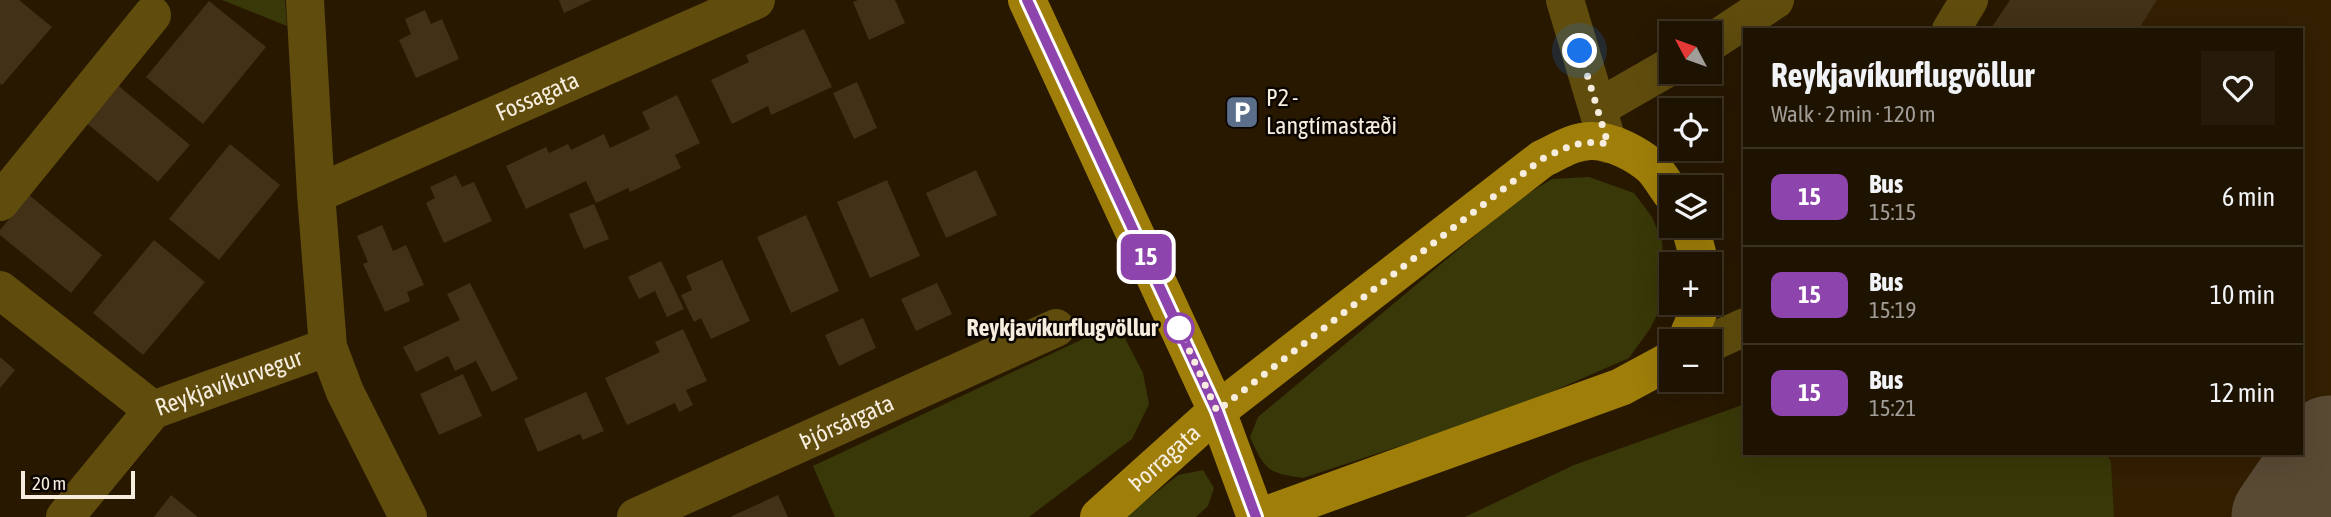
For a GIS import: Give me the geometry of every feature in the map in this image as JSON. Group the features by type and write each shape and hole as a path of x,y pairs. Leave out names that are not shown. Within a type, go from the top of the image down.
{"main road":[{"path":"1027,0 1217,411 1258,517 1621,387 1659,366"},
{"name":"Þorragata","path":"1098,517 1217,411 1542,159 1567,146 1592,141 1623,148 1652,167 1659,177"}],"street":[{"name":"Reykjavíkurvegur","path":"305,0 328,348 345,392 408,517"},
{"name":"Fossagata","path":"316,194 756,0"},
{"path":"1565,0 1608,144"},
{"path":"1722,35 1775,0"},
{"path":"1952,28 1969,0"},
{"path":"0,202 152,15"},
{"path":"1598,108 1659,73"},
{"name":"Reykjavíkurvegur","path":"0,290 153,410 328,348"},
{"name":"Þjórsárgata","path":"636,517 1056,328"},
{"path":"1722,338 1743,328"},
{"path":"65,517 153,410"}],"shaded area":[{"path":"222,0 285,0 287,26"},
{"path":"2010,0 2331,0 2331,517 1465,517 1574,465 1743,405 1743,455 2303,455 2303,28 1991,28"},
{"path":"1589,177 1634,193 1652,217 1662,241 1663,252 1659,252 1659,310 1650,329 1629,358 1512,409 1303,478 1274,472 1269,468 1250,437 1258,417 1520,198 1552,179"},
{"path":"1117,323 1143,373 1149,404 1132,439 1029,517 835,517 813,466"},
{"path":"1743,405 1743,455 2107,455 2111,462 2114,517 1465,517 1574,465"},
{"path":"1203,470 1214,488 1208,506 1196,517 1125,517 1178,475"}],"building":[{"path":"0,0 19,0 52,27 2,85 0,83"},
{"path":"559,0 592,0 564,13"},
{"path":"895,0 905,23 869,40 853,2"},
{"path":"2010,0 2157,0 2139,28 1991,28"},
{"path":"209,1 266,47 203,124 146,77"},
{"path":"425,10 431,24 442,19 459,59 416,78 399,40 411,34 405,19"},
{"path":"804,29 832,87 771,115 768,106 732,124 711,80 749,62 746,55"},
{"path":"857,82 877,128 854,139 833,93"},
{"path":"115,83 190,145 158,182 84,121"},
{"path":"677,95 700,143 675,155 681,168 630,192 628,188 596,203 586,181 526,209 506,166 546,147 549,153 568,144 571,150 604,134 610,148 650,129 642,112"},
{"path":"230,144 280,185 219,260 169,219"},
{"path":"976,170 997,215 946,238 926,193"},
{"path":"456,175 462,187 474,182 492,221 444,243 426,203 435,198 430,187"},
{"path":"887,180 920,256 870,278 837,202"},
{"path":"29,195 102,255 71,293 0,235 0,230"},
{"path":"594,204 609,239 584,249 569,214"},
{"path":"806,215 839,291 791,313 757,237"},
{"path":"382,225 393,251 406,245 424,285 407,292 410,301 385,312 363,264 368,262 357,236"},
{"path":"154,240 205,282 143,355 93,313"},
{"path":"722,260 750,321 711,339 701,318 694,322 681,295 692,290 686,276"},
{"path":"661,261 684,309 667,317 655,291 639,299 628,277"},
{"path":"470,283 518,379 492,392 476,361 455,371 448,356 416,372 403,347 460,320 447,294"},
{"path":"937,283 952,314 916,331 901,299"},
{"path":"863,318 876,348 839,366 825,335"},
{"path":"683,329 707,381 686,390 693,405 679,412 675,403 627,425 605,378 660,352 655,342"},
{"path":"0,357 15,370 0,388"},
{"path":"463,374 482,416 439,435 420,394"},
{"path":"586,392 604,431 583,440 580,434 538,452 524,419"},
{"path":"171,495 198,517 154,517"},
{"path":"778,495 788,517 730,517"}],"taxiway":[{"path":"2283,517 2331,447"}],"bus line":[{"name":"15","path":"1027,0 1217,411 1256,517"}],"place":[{"name":"P2 - Langtímastæði","path":"1242,112"},
{"name":"Reykjavíkurflugvöllur","path":"1179,328"}],"route":[{"path":"1179,328 1217,411 1542,159 1567,146 1592,141 1608,144 1580,51"}]}
